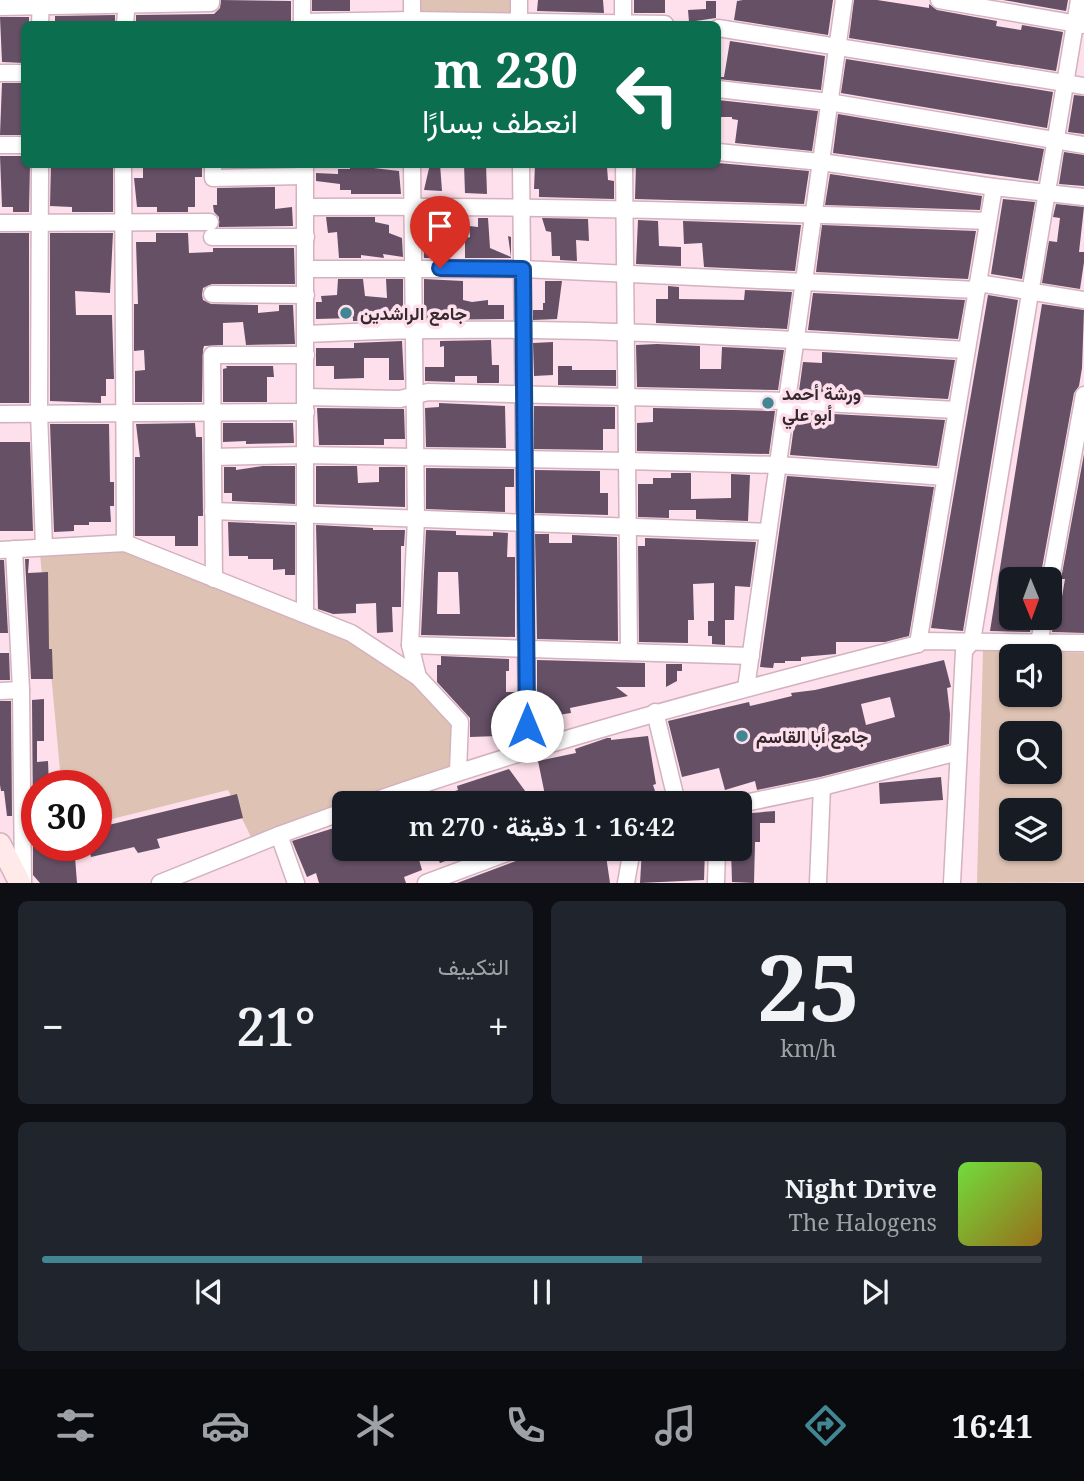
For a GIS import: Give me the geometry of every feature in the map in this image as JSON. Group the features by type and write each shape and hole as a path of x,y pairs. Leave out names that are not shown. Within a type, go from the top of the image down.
{"main road":[{"path":"0,844 22,883"}],"street":[{"path":"0,7 41,3 211,3 211,0"},
{"path":"302,0 302,21"},
{"path":"412,0 412,21"},
{"path":"519,0 519,21"},
{"path":"623,0 623,21"},
{"path":"746,688 844,0"},
{"path":"939,0 1080,25"},
{"path":"952,883 964,651 971,641 1046,194 1080,25 1079,0"},
{"path":"125,21 127,2"},
{"path":"40,21 41,3"},
{"path":"721,29 1084,86"},
{"path":"0,73 21,73"},
{"path":"721,89 829,102 1084,145"},
{"path":"0,145 21,145"},
{"path":"721,152 821,162 1084,197"},
{"path":"40,168 39,413 44,546"},
{"path":"123,168 125,543"},
{"path":"213,168 213,178 305,170 305,614"},
{"path":"412,168 416,519 410,645 418,677"},
{"path":"521,168 527,752"},
{"path":"624,168 629,652"},
{"path":"918,644 993,187"},
{"path":"306,207 522,207 988,221"},
{"path":"0,223 124,223 306,237"},
{"path":"306,269 523,269 804,282 977,286 1084,299"},
{"path":"212,294 306,295"},
{"path":"306,334 523,331 796,340 966,350"},
{"path":"214,579 212,355 306,355"},
{"path":"0,414 212,412 400,399 428,392 787,401 956,411"},
{"path":"1053,567 1084,395"},
{"path":"213,457 306,455 778,465 945,477"},
{"path":"214,511 768,532"},
{"path":"22,883 21,690 7,550 125,543 351,633 418,677 460,722 458,771"},
{"path":"1039,642 1042,630"},
{"path":"402,791 458,771 655,712 918,644 921,641 1084,643"},
{"path":"410,645 751,656"},
{"path":"0,691 21,690"},
{"path":"655,712 674,791"},
{"path":"752,802 822,787 958,752"},
{"path":"818,883 822,787"},
{"path":"160,883 332,816"},
{"path":"279,835 296,883"},
{"path":"426,883 485,861"},
{"path":"626,883 630,861"},
{"path":"716,883 717,861"}],"shaded area":[{"path":"420,0 513,0 513,13 420,14"},
{"path":"121,551 339,636 413,683 454,726 451,767 385,791 332,791 332,810 252,839 228,790 112,819 112,770 60,770 40,554"},
{"path":"983,649 999,650 999,707 1062,707 1062,652 1084,653 1084,882 977,883"}],"building":[{"path":"221,0 291,1 291,21 136,21 136,15 214,14 220,8"},
{"path":"312,0 350,0 350,11 312,11"},
{"path":"538,0 603,0 604,13 537,11"},
{"path":"634,0 665,0 665,13 634,13"},
{"path":"833,0 828,35 734,20 737,1"},
{"path":"854,0 877,0 929,8 929,4 937,10 997,21 996,26 1021,30 1022,25 1063,32 1056,71 849,38"},
{"path":"1003,0 1068,0 1066,11"},
{"path":"706,1 716,1 716,18 689,21 688,10 706,9"},
{"path":"115,15 115,21 55,21 55,16"},
{"path":"0,17 29,17 29,21 21,21 21,63 2,62"},
{"path":"730,41 825,56 821,90 721,79 724,77"},
{"path":"846,59 1053,92 1047,128 841,93"},
{"path":"2,83 21,83 21,135 0,135"},
{"path":"1074,95 1084,96 1084,134 1068,132"},
{"path":"721,100 818,111 812,151 735,143 738,120 721,117"},
{"path":"838,114 1044,149 1038,181 833,153"},
{"path":"1064,152 1084,155 1084,186 1059,184"},
{"path":"0,156 21,156 21,168 30,168 29,212 13,212 13,207 2,207"},
{"path":"721,163 809,171 804,204 635,199 636,168 721,168"},
{"path":"51,168 113,168 113,212 72,212 72,207 50,206"},
{"path":"143,168 202,168 202,177 195,177 195,207 188,207 188,212 157,212 157,207 137,207 134,178 143,178"},
{"path":"429,168 440,168 442,191 424,190"},
{"path":"464,168 486,168 487,194 465,193"},
{"path":"535,168 607,168 608,180 614,181 614,199 539,197 539,189 534,189"},
{"path":"338,169 399,171 401,194 351,194 351,190 340,190 340,184 316,181 316,173 338,174"},
{"path":"830,174 982,196 980,210 825,205"},
{"path":"275,187 275,209 292,207 293,226 219,227 219,217 214,212 213,205 217,205 217,188"},
{"path":"1003,199 1035,202 1022,279 991,274"},
{"path":"1056,204 1084,207 1079,252 1084,252 1080,289 1042,283 1049,241 1057,242 1060,218 1053,217"},
{"path":"326,217 375,217 375,222 389,225 389,233 402,238 403,257 383,254 384,258 361,255 361,258 339,258 337,232 328,233"},
{"path":"478,218 488,218 490,248 511,258 465,258 465,238 470,237 469,226 478,227"},
{"path":"542,218 588,219 589,241 576,240 577,261 560,260 560,256 552,256 551,232 546,231"},
{"path":"638,220 658,221 659,246 681,247 681,266 636,264"},
{"path":"683,221 801,225 795,271 704,267 702,243 684,244"},
{"path":"423,224 433,224 444,245 435,249 435,258 424,258"},
{"path":"822,225 976,231 968,279 816,272"},
{"path":"0,233 29,233 29,403 0,403"},
{"path":"50,233 113,233 110,293 75,291 76,315 112,315 114,379 106,379 106,396 101,396 101,403 50,401"},
{"path":"156,233 188,233 189,253 213,252 213,248 294,248 295,284 212,284 203,288 202,295 203,300 211,304 258,305 258,313 279,311 279,305 293,305 295,344 246,345 243,322 223,323 223,345 204,346 202,402 135,402 135,371 145,370 144,350 134,351 134,304 138,304 136,242 156,242"},
{"path":"338,279 363,279 365,296 387,298 386,279 403,279 403,320 316,319 316,302 322,302 321,296 337,295"},
{"path":"424,279 463,281 463,300 488,300 488,305 504,305 504,319 424,320"},
{"path":"545,281 562,281 557,319 533,320 533,310 543,310"},
{"path":"668,286 679,287 679,299 744,300 745,290 792,292 787,329 656,323 656,299 668,299"},
{"path":"813,293 965,300 958,339 808,330"},
{"path":"988,295 1018,300 963,631 931,628"},
{"path":"1042,304 1084,310 1082,368 1079,386 1074,393 1042,567 1000,567"},
{"path":"491,340 492,365 499,365 499,383 477,383 477,376 455,376 455,382 425,381 425,367 444,367 444,346 440,347 440,341"},
{"path":"402,341 404,380 389,380 389,358 364,358 364,378 334,379 334,366 316,366 316,348 354,348 354,343"},
{"path":"553,342 553,375 534,376 533,343"},
{"path":"636,345 700,346 700,369 721,369 722,347 784,350 778,390 637,387"},
{"path":"822,352 955,360 948,399 799,391 803,362 822,363"},
{"path":"226,366 273,366 274,377 267,377 267,402 223,402 223,369 227,368"},
{"path":"558,366 572,366 572,370 616,370 616,386 558,385"},
{"path":"439,403 505,406 506,448 426,447 425,408 439,407"},
{"path":"534,406 615,407 615,429 603,429 603,450 534,449"},
{"path":"317,408 404,409 405,439 384,439 384,445 319,445"},
{"path":"653,408 775,411 769,454 637,451 637,423 653,422"},
{"path":"796,412 945,420 937,466 790,455"},
{"path":"195,423 196,437 202,437 203,516 198,516 198,546 175,546 175,536 135,536 135,457 140,457 136,424"},
{"path":"223,423 293,423 294,443 223,442"},
{"path":"50,424 109,424 110,482 114,482 114,506 110,506 111,522 89,522 89,525 74,525 74,531 54,532"},
{"path":"0,442 30,442 33,531 0,531"},
{"path":"1084,454 1084,633 1052,632 1062,630 1065,579 1062,579"},
{"path":"263,466 295,466 295,504 232,501 232,493 224,493 224,467 236,467 236,470"},
{"path":"316,466 357,466 358,483 379,482 379,467 405,467 405,507 316,504"},
{"path":"426,468 514,469 514,487 505,487 505,512 426,509"},
{"path":"535,470 600,471 600,493 608,493 608,515 535,513"},
{"path":"671,473 691,473 691,499 731,498 731,474 750,475 748,521 696,519 696,510 669,510 669,518 638,517 638,484 653,484 653,478 671,478"},
{"path":"787,476 934,487 909,636 885,642 836,642 836,654 774,663 773,668 760,667"},
{"path":"228,522 295,525 295,575 285,575 285,569 273,570 273,559 229,556"},
{"path":"316,525 405,530 404,546 401,546 401,607 392,607 393,632 377,633 376,603 356,604 356,613 333,614 318,609"},
{"path":"426,530 456,531 456,535 493,536 493,532 508,533 507,557 515,557 515,637 421,635","holes":["438,572 458,572 460,614 437,614"]},
{"path":"535,534 549,534 549,543 572,543 572,535 617,537 618,641 537,639"},
{"path":"645,538 756,542 750,587 735,586 734,620 725,620 725,645 712,644 712,636 708,636 708,621 714,621 714,583 693,584 694,620 688,620 688,643 639,642 638,546 645,546"},
{"path":"25,559 29,559 28,573 48,572 49,649 52,649 53,679 31,679"},
{"path":"0,560 4,560 8,633 0,633"},
{"path":"999,574 999,630 1030,630 990,631"},
{"path":"0,653 9,653 10,680 0,680"},
{"path":"441,656 509,659 506,692 516,692 516,705 507,706 508,733 470,737 470,718 437,682 437,665 441,665"},
{"path":"537,660 645,663 645,687 616,687 628,696 570,708 571,713 545,717 545,722 537,725"},
{"path":"944,660 951,687 947,688 949,744 757,790 755,781 725,790 719,768 682,777 668,721 749,702 750,706 792,696 791,693 815,690","holes":["890,697 895,717 866,725 861,704"]},
{"path":"666,664 682,664 682,671 677,671 677,681 666,687"},
{"path":"44,699 44,741 37,741 37,762 48,761 48,770 33,770 32,700"},
{"path":"0,701 11,701 12,816 7,816 4,791 1,791 0,785"},
{"path":"648,736 655,791 544,791 538,761 576,753 575,749 607,738 611,740"},
{"path":"509,769 525,791 455,791 458,790 457,786"},
{"path":"941,777 943,800 880,804 879,783"},
{"path":"237,794 243,818 157,839 160,848 138,853 134,847 112,852 112,824"},
{"path":"775,811 775,823 760,823 760,842 755,842 754,883 732,882 731,861 752,861 752,813"},
{"path":"332,829 332,861 419,861 422,870 404,877 406,883 319,883 316,873 307,877 292,841"},
{"path":"33,861 75,861 77,883 40,883 33,875"},
{"path":"516,861 607,861 610,883 457,883"},
{"path":"641,861 705,861 704,880 640,883"}],"place":[{"name":"جامع الراشدين","path":"346,313"},
{"name":"ورشة أحمد أبو علي","path":"768,403"},
{"name":"جامع أبا القاسم","path":"742,736"}],"route":[{"path":"440,268 523,269 527,726"}]}
